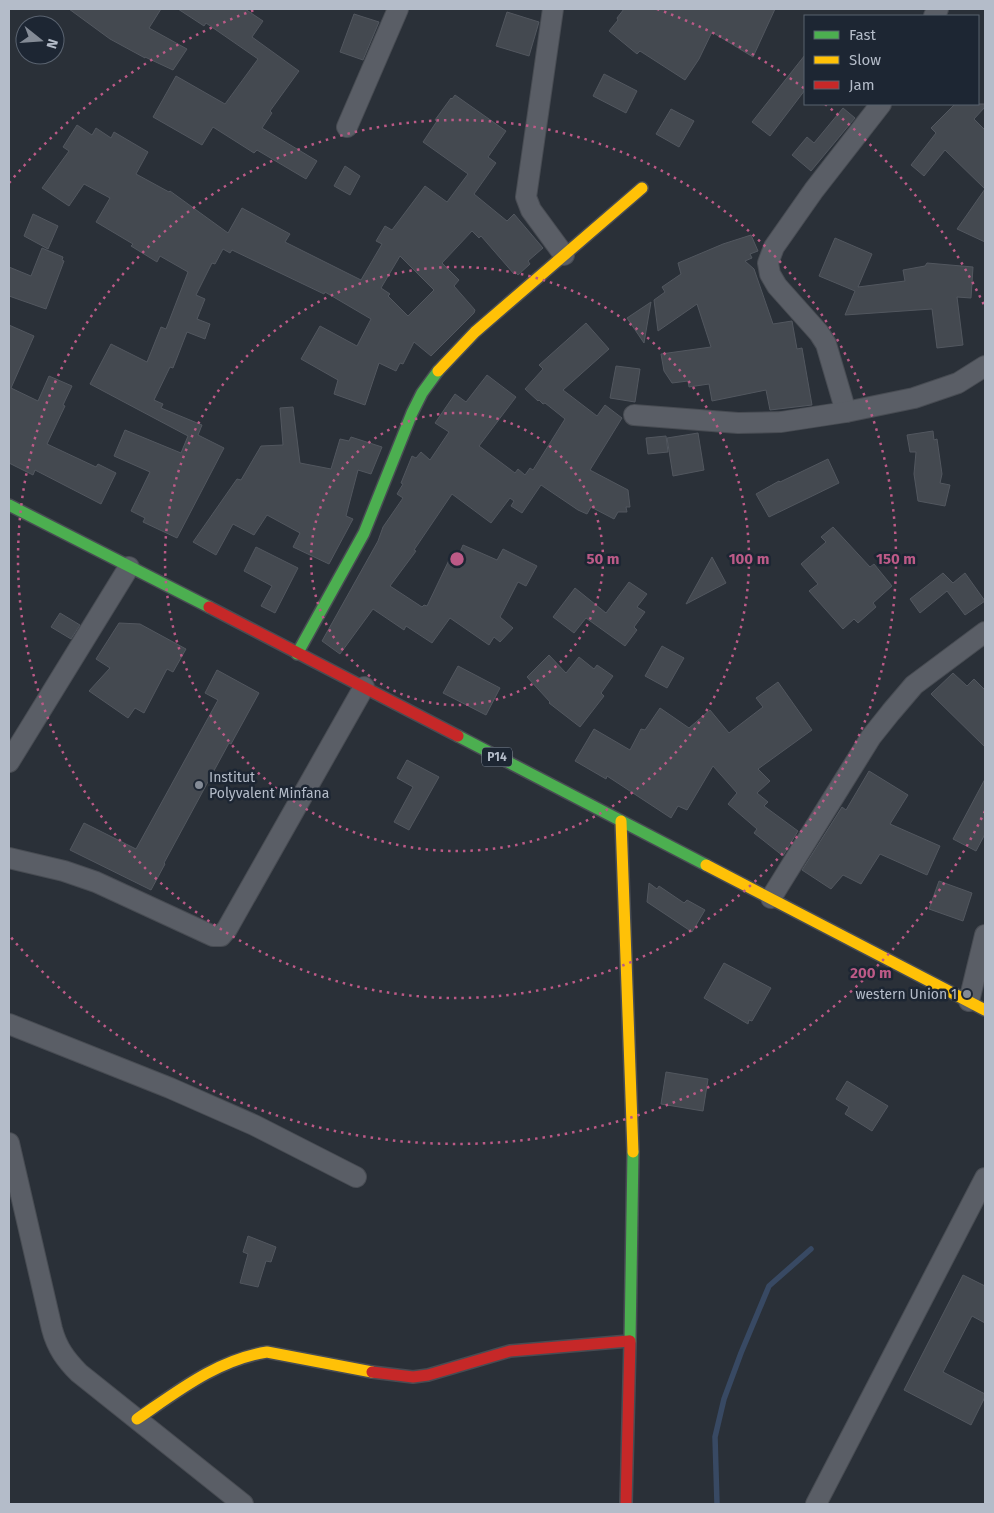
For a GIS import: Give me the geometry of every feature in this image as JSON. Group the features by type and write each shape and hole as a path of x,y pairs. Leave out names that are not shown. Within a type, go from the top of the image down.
{"street":[{"path":"347,127 398,9"},
{"path":"553,9 526,197 531,210 564,256"},
{"path":"846,412 826,344 820,333 777,286 770,274 768,263 774,247 814,190 880,105"},
{"path":"297,654 364,533 412,414 432,378 475,332 642,188"},
{"path":"634,415 738,423 781,422 846,412 914,398 958,383 985,366"},
{"name":"P14","path":"9,505 364,687 977,1006"},
{"path":"9,762 129,567"},
{"path":"771,898 871,738 891,712 914,685 985,632"},
{"path":"9,858 64,871 96,882 213,936 221,936 227,929 364,687"},
{"path":"620,821 634,1171 626,1504"},
{"path":"977,1006 985,936"},
{"path":"9,1024 170,1088 254,1125 356,1176"},
{"path":"9,1143 56,1343 65,1359 79,1373 243,1504"},
{"path":"816,1504 985,1178"},
{"path":"137,1419 207,1373 252,1352 267,1352 382,1374 413,1377 428,1375 510,1351 629,1341"}],"building":[{"path":"69,9 161,9 149,28 187,49 173,70 145,58 110,39"},
{"path":"178,9 245,9 263,21 252,37 299,71 270,111 272,113 262,128 317,161 306,179 257,150 254,153 213,127 202,145 153,117 176,76 225,104 258,59 206,23 204,26"},
{"path":"624,9 775,9 753,57 712,32 699,59 685,80 640,51 637,54 609,31"},
{"path":"507,12 539,22 529,56 496,46"},
{"path":"354,14 379,22 363,60 340,52"},
{"path":"804,56 804,91 770,136 752,122"},
{"path":"604,74 637,91 626,113 593,96"},
{"path":"455,95 506,131 488,157 496,163 474,194 507,221 514,214 543,248 528,261 530,264 518,275 515,272 514,274 481,236 479,238 472,231 442,263 459,280 454,286 475,310 474,313 431,356 414,342 403,364 400,363 396,371 379,363 365,405 334,394 338,380 301,359 320,326 357,346 371,319 325,292 324,294 232,250 230,253 223,249 215,264 212,263 196,295 205,299 197,319 210,324 205,339 187,332 173,368 170,367 154,400 163,404 161,408 202,425 198,435 224,448 177,538 143,522 145,518 131,511 150,472 114,456 125,430 181,453 188,436 90,384 111,344 147,362 161,327 166,329 188,272 160,256 157,262 131,246 133,244 96,222 110,198 84,184 69,206 42,188 69,151 63,147 77,125 92,135 96,128 111,138 114,132 148,152 136,174 170,191 228,233 242,208 290,234 285,242 361,280 382,244 376,241 385,226 392,230 425,186 447,202 468,174 423,142 437,121 435,120","holes":["400,256 434,290 408,316 388,296 390,294 381,288"]},
{"path":"985,104 985,107 974,119 985,130 985,189 945,150 924,176 911,165 936,133 931,128 954,105"},
{"path":"843,108 855,118 811,171 792,155 807,137 814,143"},
{"path":"671,109 694,121 679,147 656,134"},
{"path":"345,166 360,176 350,195 334,186"},
{"path":"985,189 985,242 957,229"},
{"path":"33,214 58,226 48,249 24,236"},
{"path":"751,235 758,251 750,254 752,258 745,261 754,269 773,324 792,321 797,349 802,348 812,405 770,410 766,390 712,401 709,384 689,387 688,381 672,383 664,371 661,354 711,347 697,304 658,331 654,300 665,292 662,287 681,274 678,263 723,244"},
{"path":"835,238 872,254 858,287 905,281 903,270 925,266 927,263 973,267 971,298 957,297 963,345 937,348 932,309 845,315 855,291 819,276"},
{"path":"42,248 63,257 62,260 64,261 46,309 9,296 9,267 31,276"},
{"path":"651,302 644,343 627,318"},
{"path":"586,323 609,349 563,390 597,416 605,405 622,418 590,470 628,490 630,507 626,507 627,512 618,512 614,519 591,507 587,514 541,485 522,513 511,506 514,501 510,498 491,523 452,494 414,550 416,551 390,586 422,607 424,605 427,606 451,556 457,559 463,545 497,560 503,549 537,566 526,586 518,582 500,617 513,628 500,642 494,637 489,645 450,618 432,643 406,626 404,630 373,609 340,654 322,641 378,541 383,527 403,498 397,494 403,484 401,483 412,456 416,458 421,452 430,460 449,432 435,423 455,394 466,402 487,375 516,397 479,446 515,473 518,469 525,475 530,468 533,470 565,419 545,403 543,404 538,401 525,389 543,369 539,365"},
{"path":"9,325 34,336 11,388 38,401 49,376 72,386 47,444 96,467 98,464 116,473 101,504 35,470 33,475 9,463"},
{"path":"616,366 640,369 635,402 610,398"},
{"path":"293,407 300,463 331,469 340,439 349,441 351,437 382,447 371,474 358,470 346,516 353,519 329,564 293,547 300,533 267,515 254,535 233,524 216,555 193,542 237,479 241,480 261,446 283,445 280,408"},
{"path":"933,431 934,440 937,439 942,474 940,483 950,485 945,506 918,501 914,474 916,452 910,452 907,435"},
{"path":"698,433 704,470 673,476 667,438"},
{"path":"666,436 668,452 648,454 646,438"},
{"path":"828,459 839,483 769,517 756,494 779,481"},
{"path":"833,527 870,567 874,564 892,586 873,603 876,607 858,623 854,619 843,629 809,591 818,584 801,564 826,542 821,537"},
{"path":"256,547 298,568 275,613 261,606 272,586 244,571"},
{"path":"712,557 726,583 686,604"},
{"path":"943,573 953,583 965,573 985,601 965,615 947,591 920,613 910,599"},
{"path":"629,582 647,594 637,607 645,612 634,627 637,630 625,646 586,618 574,633 553,617 575,588 606,613"},
{"path":"60,613 80,625 71,639 51,627"},
{"path":"119,623 140,624 186,649 173,672 167,669 144,713 135,708 128,718 89,691 110,668 96,659"},
{"path":"662,646 684,658 667,688 645,676"},
{"path":"549,655 566,673 579,657 594,669 597,665 613,676 601,693 604,696 580,727 549,703 527,677"},
{"path":"458,666 500,688 486,715 443,693"},
{"path":"217,670 259,693 231,744 229,743 151,890 70,850 84,823 136,849 218,700 205,693"},
{"path":"953,673 967,686 974,679 985,690 985,747 931,694"},
{"path":"778,682 812,730 758,769 770,781 757,793 768,802 764,806 798,831 783,856 754,833 757,829 728,804 737,793 713,766 687,810 678,806 671,818 607,776 606,779 575,761 594,729 630,750 641,729 645,730 660,708 689,728 710,710 729,733 763,707 756,698"},
{"path":"407,760 439,777 409,830 394,822 413,787 397,778"},
{"path":"869,771 908,795 890,824 940,846 927,875 880,854 861,884 843,875 831,889 802,870 842,807 846,810"},
{"path":"985,779 985,834 976,851 953,839"},
{"path":"939,881 972,893 963,921 929,909"},
{"path":"649,883 657,889 659,886 684,903 687,900 705,910 692,932 647,902"},
{"path":"724,963 771,988 752,1021 749,1020 748,1024 704,998"},
{"path":"666,1072 708,1079 703,1111 661,1104"},
{"path":"847,1081 888,1106 872,1131 845,1114 849,1107 836,1099"},
{"path":"248,1236 276,1247 271,1262 266,1261 258,1287 240,1283 248,1254 243,1252"},
{"path":"963,1275 985,1286 985,1323 972,1316 943,1372 985,1394 971,1425 904,1390"}],"waterway":[{"path":"717,1504 715,1437 724,1399 769,1286 811,1249"}],"traffic: fast":[{"path":"297,654 364,533 412,413 422,393 438,371"},
{"path":"9,505 209,607"},
{"path":"458,736 706,865"},
{"path":"630,1341 633,1152"}],"traffic: slow":[{"path":"438,371 475,332 642,188"},
{"path":"621,821 633,1152"},
{"path":"706,865 985,1010"},
{"path":"137,1419 215,1369 249,1356 267,1352 372,1372"}],"traffic: jam":[{"path":"209,607 458,736"},
{"path":"372,1372 413,1377 428,1375 510,1351 629,1341"},
{"path":"626,1504 630,1341"}],"place":[{"name":"Institut Polyvalent Minfana","path":"199,785"},
{"name":"western Union 1","path":"967,994"}]}
